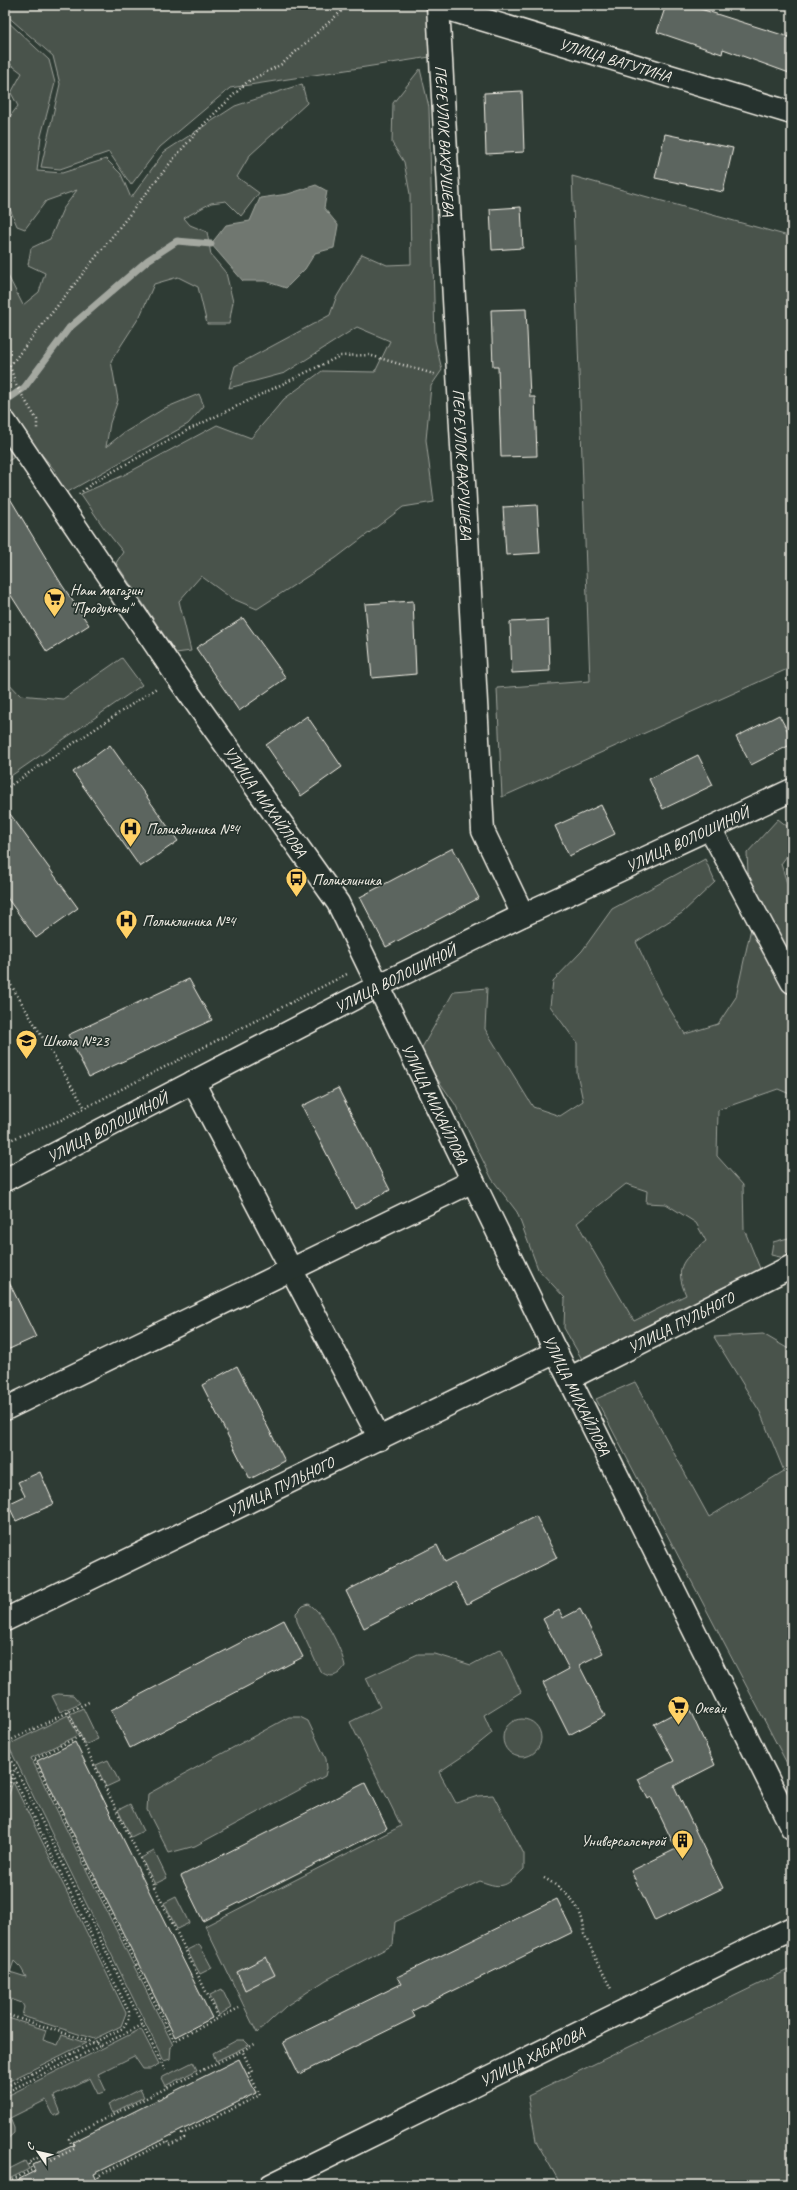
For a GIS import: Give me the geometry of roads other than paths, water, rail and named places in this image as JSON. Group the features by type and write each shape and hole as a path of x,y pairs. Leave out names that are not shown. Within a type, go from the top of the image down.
{"street":[{"name":"УЛИЦА ВАТУТИНА","path":"438,6 792,113"},
{"name":"ПЕРЕУЛОК ВАХРУШЕВА","path":"438,6 483,830 523,915"},
{"name":"УЛИЦА МИХАЙЛОВА","path":"5,422 176,675 338,903 556,1352 792,1828"},
{"name":"УЛИЦА ВОЛОШИНОЙ","path":"5,1180 378,986 523,915 792,790"},
{"path":"710,828 792,982"},
{"path":"193,1082 290,1270 380,1439"},
{"path":"5,1409 473,1181"},
{"name":"УЛИЦА ПУЛЬНОГО","path":"570,1378 792,1266"},
{"name":"УЛИЦА ПУЛЬНОГО","path":"5,1620 380,1439 556,1352"},
{"name":"УЛИЦА ХАБАРОВА","path":"271,2185 792,1928"}],"waterway":[{"path":"5,401 24,388 69,328 148,260 177,241 211,244"}],"place":[{"name":"Наш магазин \"Продукты\"","path":"55,618"},
{"name":"Поликдиника №4","path":"131,848"},
{"name":"Поликлиника","path":"297,898"},
{"name":"Поликлиника №4","path":"127,940"},
{"name":"Школа №23","path":"26,1060"},
{"name":"Океан","path":"678,1726"},
{"name":"Универсалстрой","path":"682,1860"}]}
